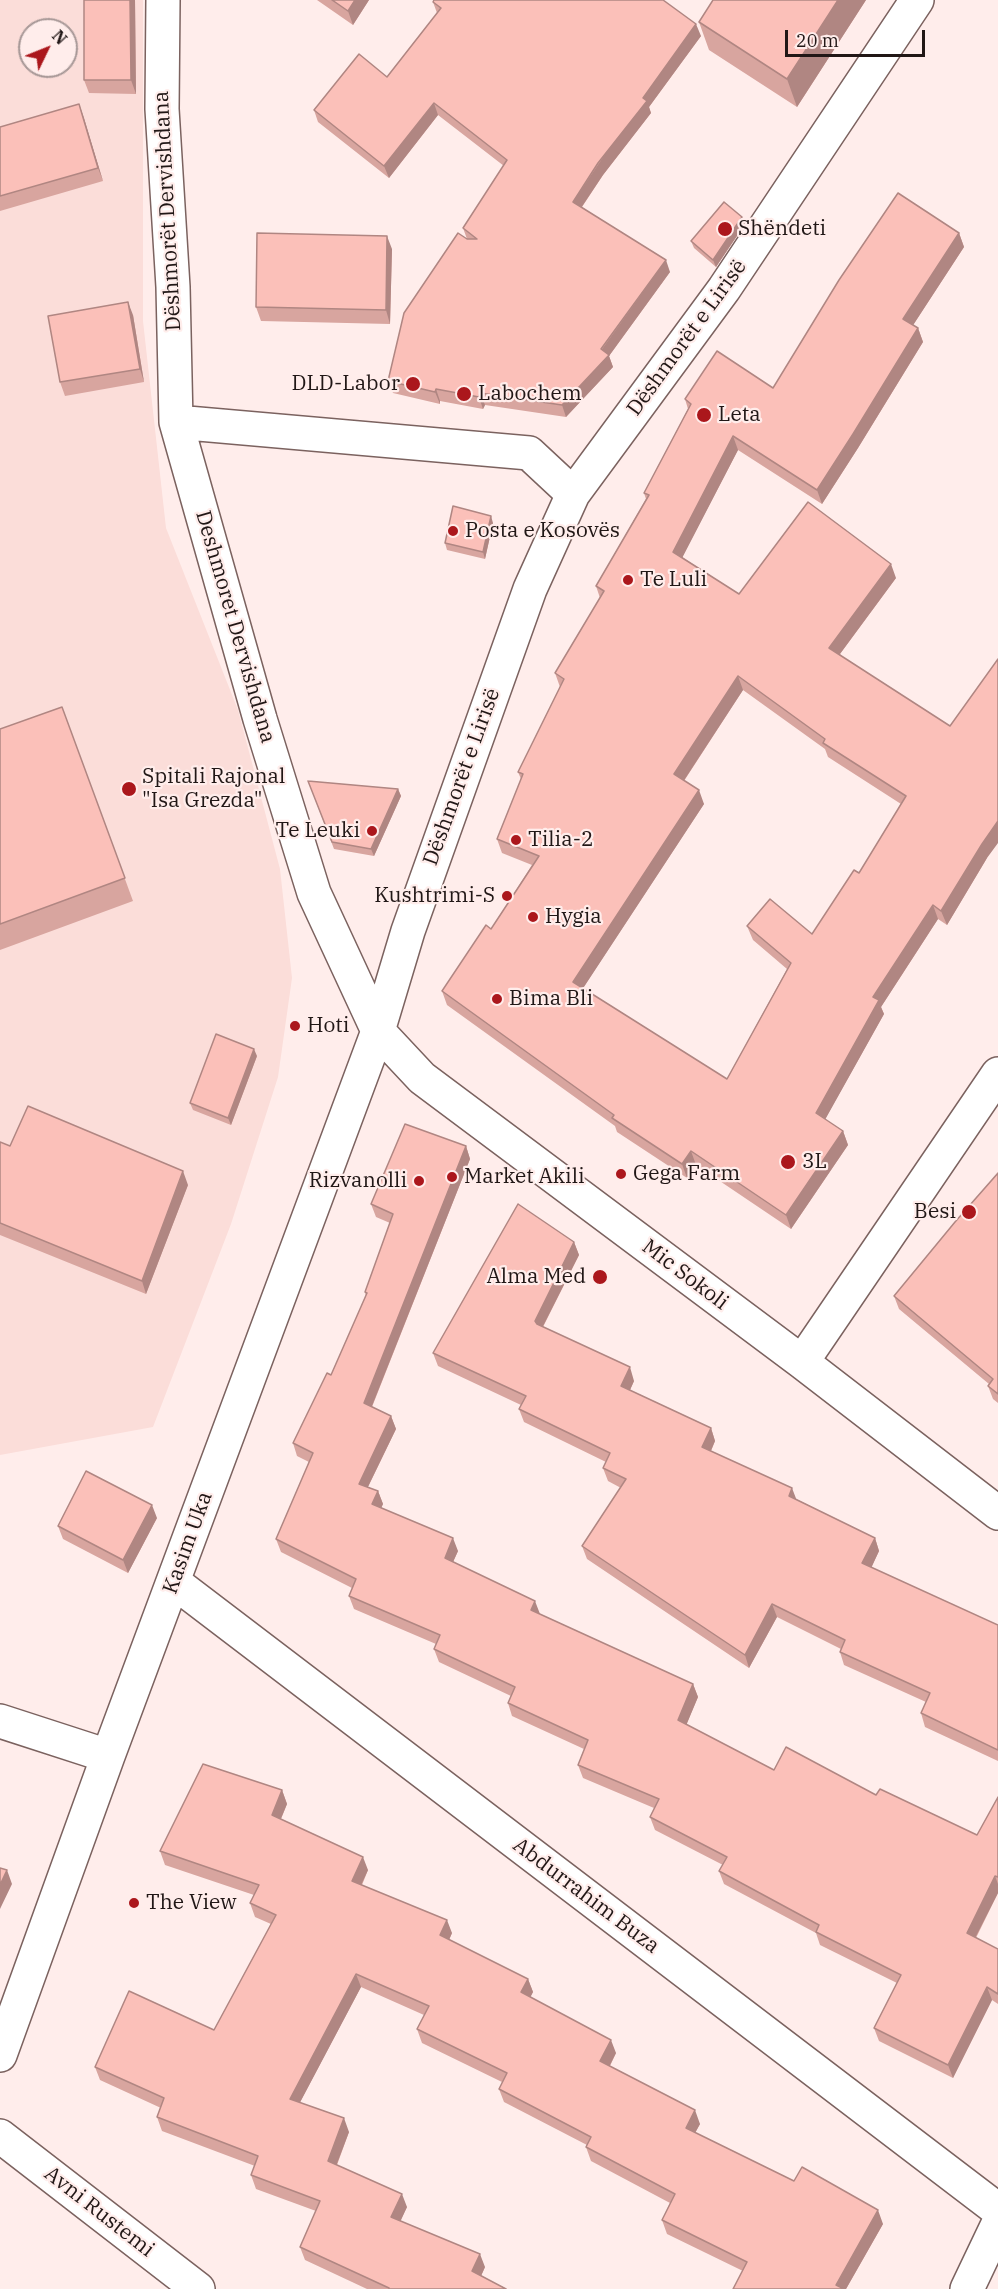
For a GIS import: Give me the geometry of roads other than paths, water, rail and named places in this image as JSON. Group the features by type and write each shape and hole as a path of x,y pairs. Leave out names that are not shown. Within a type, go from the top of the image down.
{"street":[{"name":"Dëshmorët Dervishdana","path":"163,0 162,109 173,288 176,422"},
{"name":"Dëshmorët e Lirisë","path":"378,1032 408,931 530,589 573,494 724,289 918,0"},
{"path":"176,422 529,453 573,494"},
{"name":"Deshmoret Dervishdana","path":"176,422 260,719 315,893 378,1032"},
{"name":"Mic Sokoli","path":"378,1032 422,1078 802,1362 998,1513"},
{"name":"Kasim Uka","path":"0,2055 108,1756 378,1032"},
{"path":"802,1362 998,1074"},
{"name":"Abdurrahim Buza","path":"174,1582 998,2210"},
{"path":"0,1721 108,1756"},
{"name":"Avni Rustemi","path":"0,2136 198,2289"},
{"path":"967,2289 998,2224"}],"place":[{"name":"Shëndeti","path":"725,229"},
{"name":"DLD-Labor","path":"413,384"},
{"name":"Labochem","path":"464,394"},
{"name":"Leta","path":"704,415"},
{"name":"Posta e Kosovës","path":"453,531"},
{"name":"Te Luli","path":"628,580"},
{"name":"Spitali Rajonal \"Isa Grezda\"","path":"129,789"},
{"name":"Te Leuki","path":"372,831"},
{"name":"Tilia-2","path":"516,840"},
{"name":"Kushtrimi-S","path":"507,896"},
{"name":"Hygia","path":"533,917"},
{"name":"Bima Bli","path":"497,999"},
{"name":"Hoti","path":"295,1026"},
{"name":"3L","path":"788,1162"},
{"name":"Gega Farm","path":"621,1174"},
{"name":"Market Akili","path":"452,1177"},
{"name":"Rizvanolli","path":"419,1181"},
{"name":"Besi","path":"969,1212"},
{"name":"Alma Med","path":"600,1277"},
{"name":"The View","path":"134,1903"}]}
